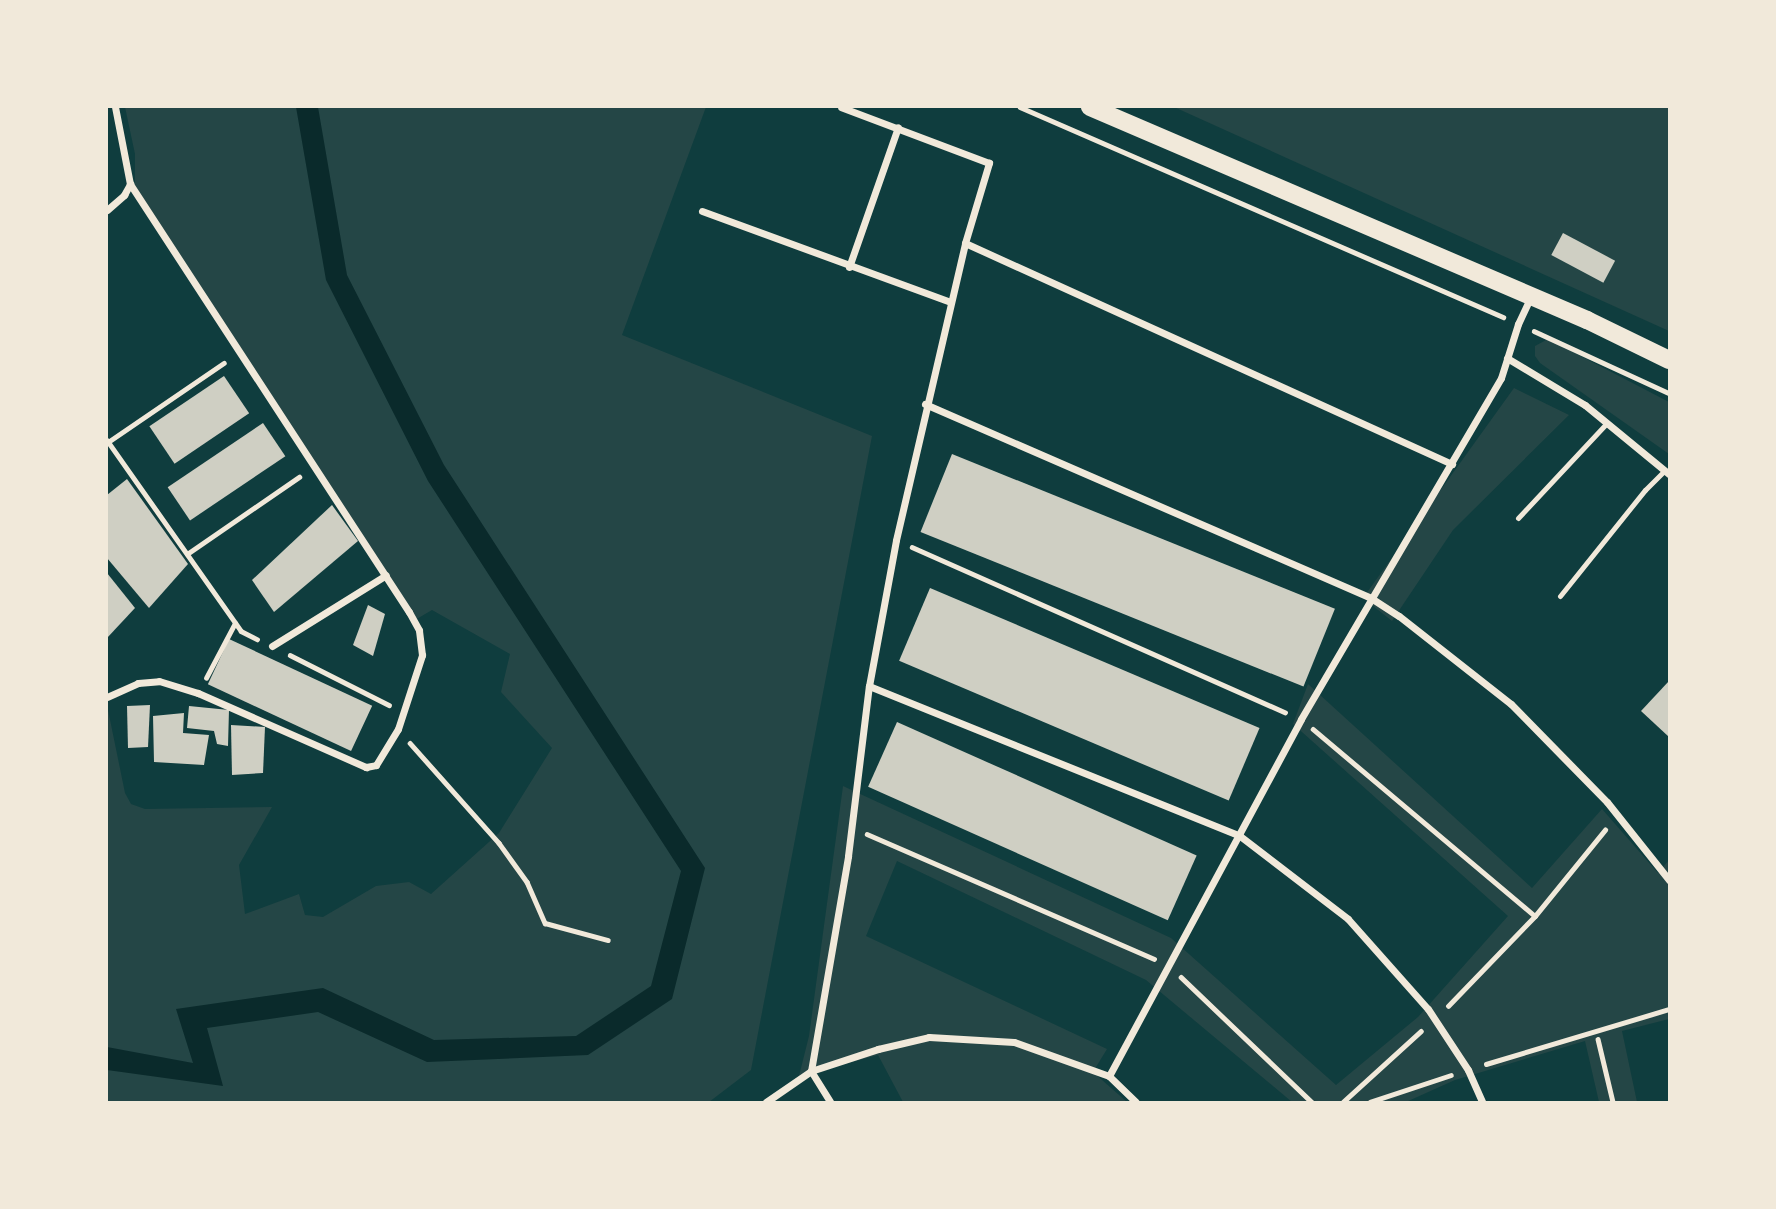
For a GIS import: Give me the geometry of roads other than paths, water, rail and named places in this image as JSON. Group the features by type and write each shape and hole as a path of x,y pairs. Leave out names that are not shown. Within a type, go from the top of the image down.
{"main road":[{"path":"1090,107 1531,296 1669,360"}],"street":[{"path":"107,697 148,681 159,681 198,693 366,767 376,765 398,729 422,655 419,630 386,575 131,184 115,107"},
{"path":"830,1102 811,1071 851,827 869,686 895,540 925,404 965,243 989,163 841,107"},
{"path":"849,267 898,127"},
{"path":"107,210 124,195 131,184"},
{"path":"702,211 950,302"},
{"path":"965,243 1452,464"},
{"path":"1109,1076 1301,719 1501,378 1518,324 1531,296"},
{"path":"1507,358 1585,405 1667,472"},
{"path":"925,404 1371,598 1399,616 1511,704 1617,816 1669,880"},
{"path":"272,646 386,575"},
{"path":"869,686 1240,836 1348,919 1434,1020 1468,1070 1482,1102"},
{"path":"766,1102 811,1071 878,1049 929,1037 1014,1042 1109,1076 1136,1102"}],"lane":[{"path":"1518,518 1607,423"},
{"path":"1560,596 1645,490 1667,472"}]}
